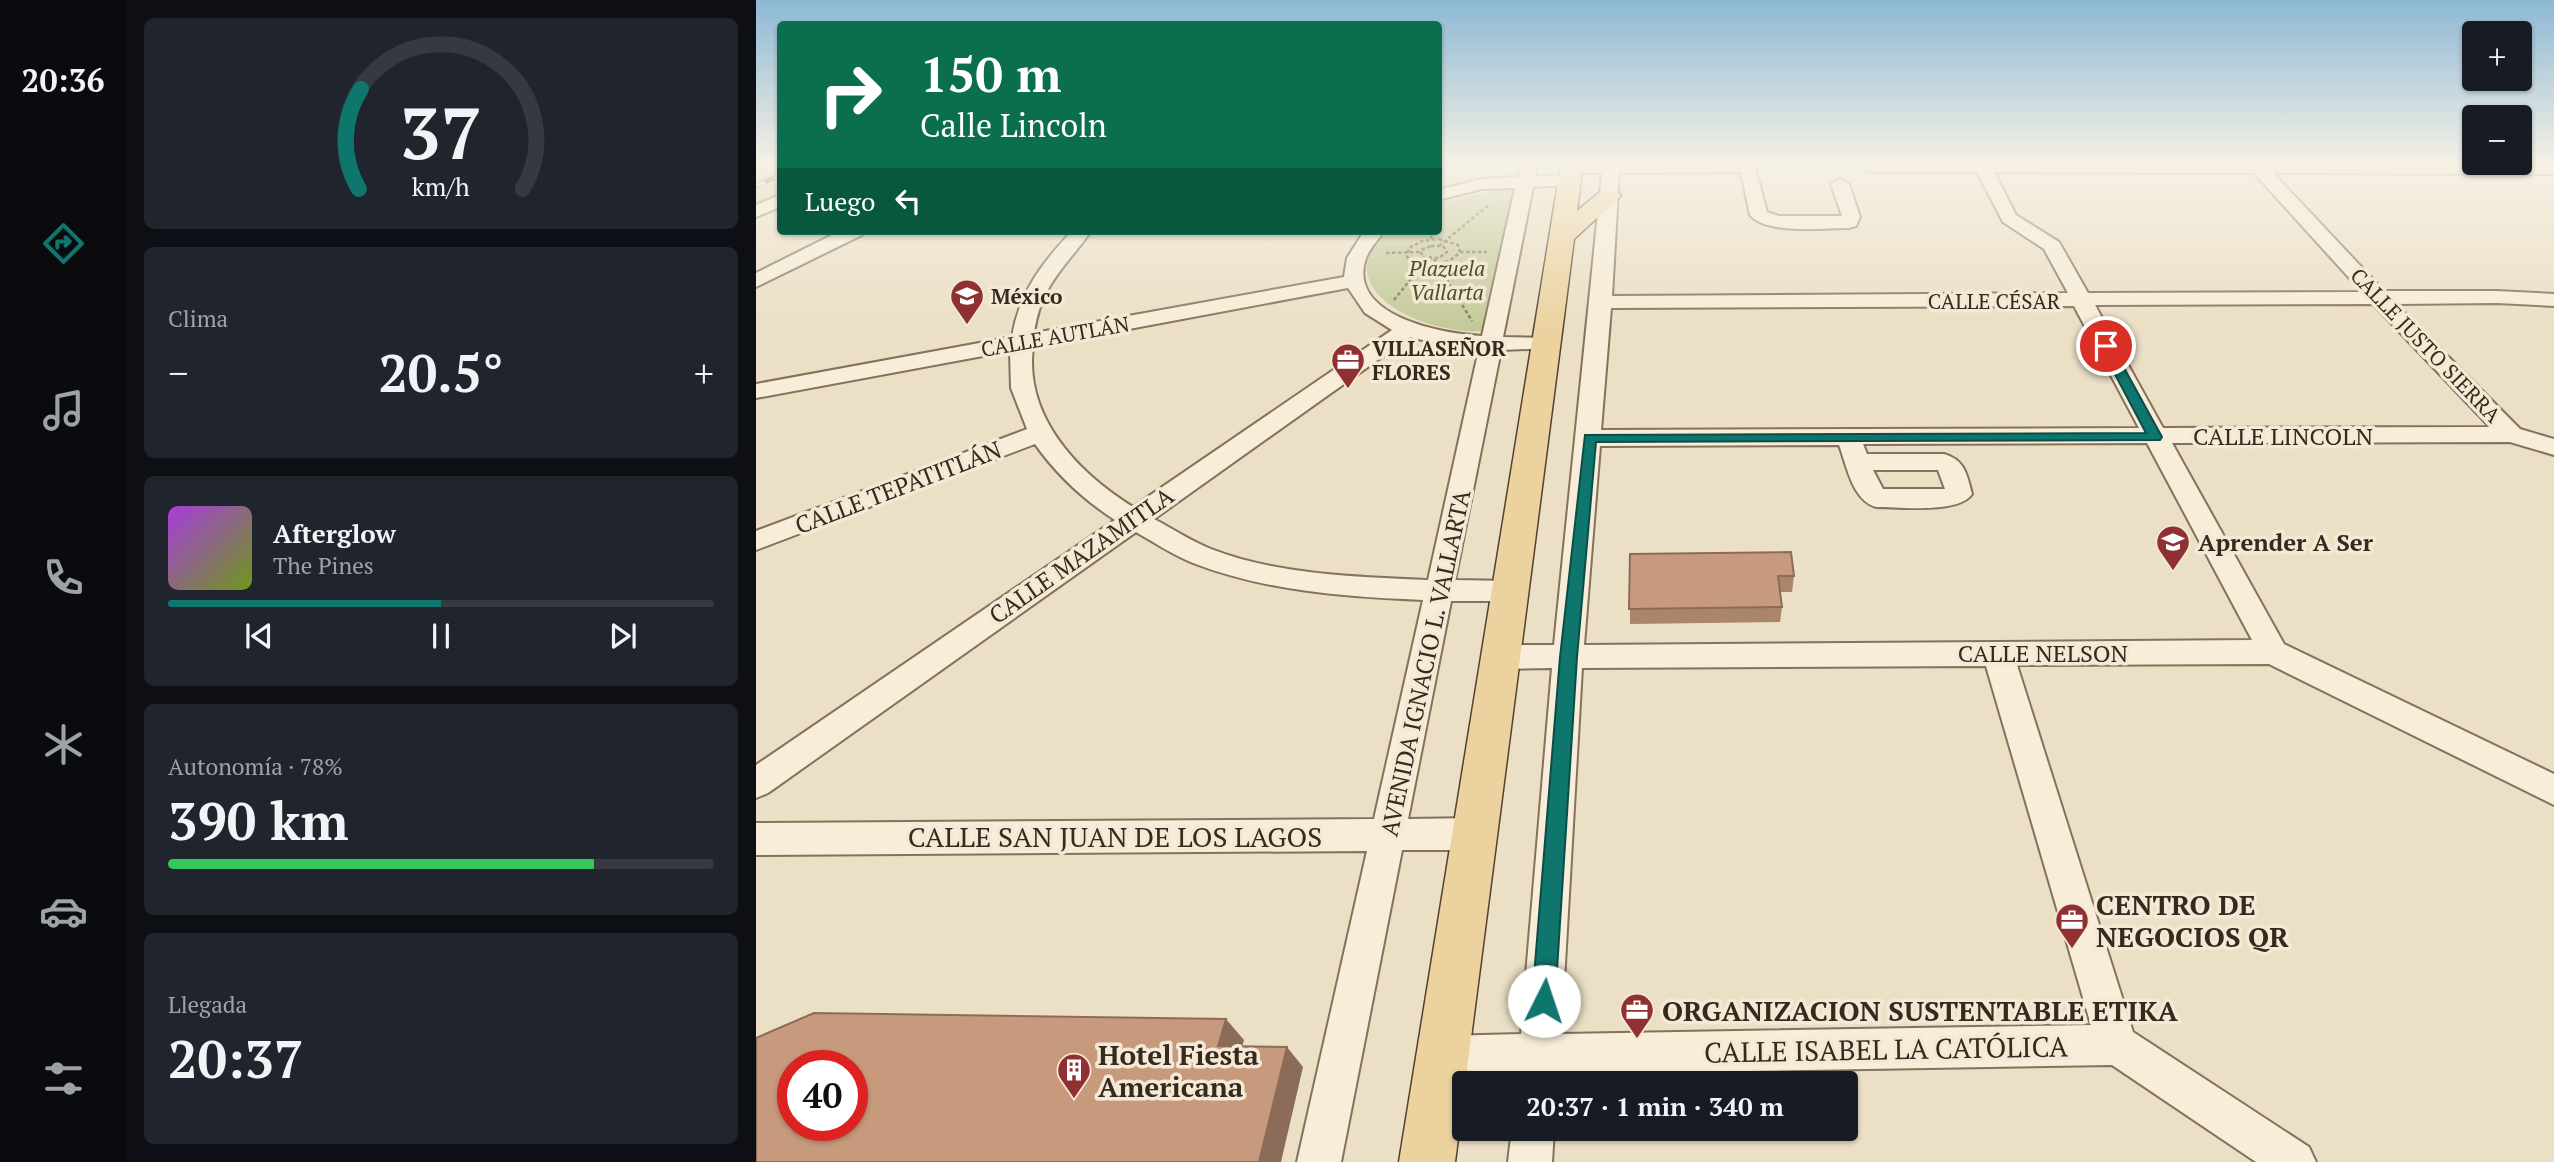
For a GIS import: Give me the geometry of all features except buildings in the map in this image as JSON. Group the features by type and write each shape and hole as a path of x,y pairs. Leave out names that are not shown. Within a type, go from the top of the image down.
{"main road":[{"path":"1427,1162 1565,218"},
{"path":"1562,236 1583,218"}],"street":[{"name":"AVENIDA IGNACIO L. VALLARTA","path":"1319,1162 1390,835 1518,218"},
{"path":"1539,1069 1568,657 1590,438 1607,218"},
{"path":"1767,218 1776,222 1849,222 1851,218"},
{"path":"2009,218 2052,246 2273,652"},
{"name":"CALLE JUSTO SIERRA","path":"2306,218 2511,434"},
{"path":"756,281 847,235"},
{"path":"1078,235 1059,256 1038,286 1020,342 1020,379 1026,406 1040,433 1077,479 1133,519 1208,558 1262,572 1324,583 1392,590 1510,591"},
{"path":"1371,235 1355,261 1354,281 1362,297 1377,312 1408,329 1453,340 1492,344 1547,343"},
{"name":"CALLE AUTLÁN","path":"756,391 1354,281"},
{"name":"CALLE CÉSAR","path":"1601,302 2497,297 2554,300"},
{"name":"CALLE MAZAMITLA","path":"756,783 1408,329"},
{"name":"CALLE TEPATITLÁN","path":"756,541 1040,433"},
{"name":"CALLE LINCOLN","path":"1590,438 2511,434 2554,447"},
{"path":"1848,437 1860,462"},
{"name":"CALLE NELSON","path":"1501,657 2273,652 2554,790"},
{"path":"1998,654 2117,1045 2294,1162"},
{"name":"CALLE SAN JUAN DE LOS LAGOS","path":"756,839 1475,834"},
{"name":"CALLE ISABEL LA CATÓLICA","path":"1442,1056 1539,1069 2117,1045"},
{"path":"1530,1162 1532,1141"}],"path":[{"path":"1439,246 1472,218"},
{"path":"1431,239 1432,235"},
{"path":"1406,253 1415,244 1431,239 1447,240 1458,245 1460,253"},
{"path":"1379,253 1420,253 1427,247 1439,246 1446,248 1447,252 1434,259 1425,258 1420,253"},
{"path":"1406,253 1410,261 1422,265 1438,265 1449,262 1460,253 1497,252"},
{"path":"1434,259 1473,323"},
{"path":"1387,309 1422,265"}],"green space":[{"name":"Plazuela Vallarta","path":"1442,218 1508,218 1484,330 1464,331 1433,325 1396,309 1381,297 1370,283 1367,267 1372,250 1385,235 1442,235"}],"place":[{"name":"México","path":"967,326"},
{"name":"VILLASEÑOR FLORES","path":"1348,390"},
{"name":"Aprender A Ser","path":"2173,572"},
{"name":"CENTRO DE NEGOCIOS QR","path":"2072,950"},
{"name":"ORGANIZACION SUSTENTABLE ETIKA","path":"1637,1040"},
{"name":"Hotel Fiesta Americana","path":"1074,1100"}],"route":[{"path":"1544,1001 1568,657 1590,438 2155,437 2106,346"}]}
